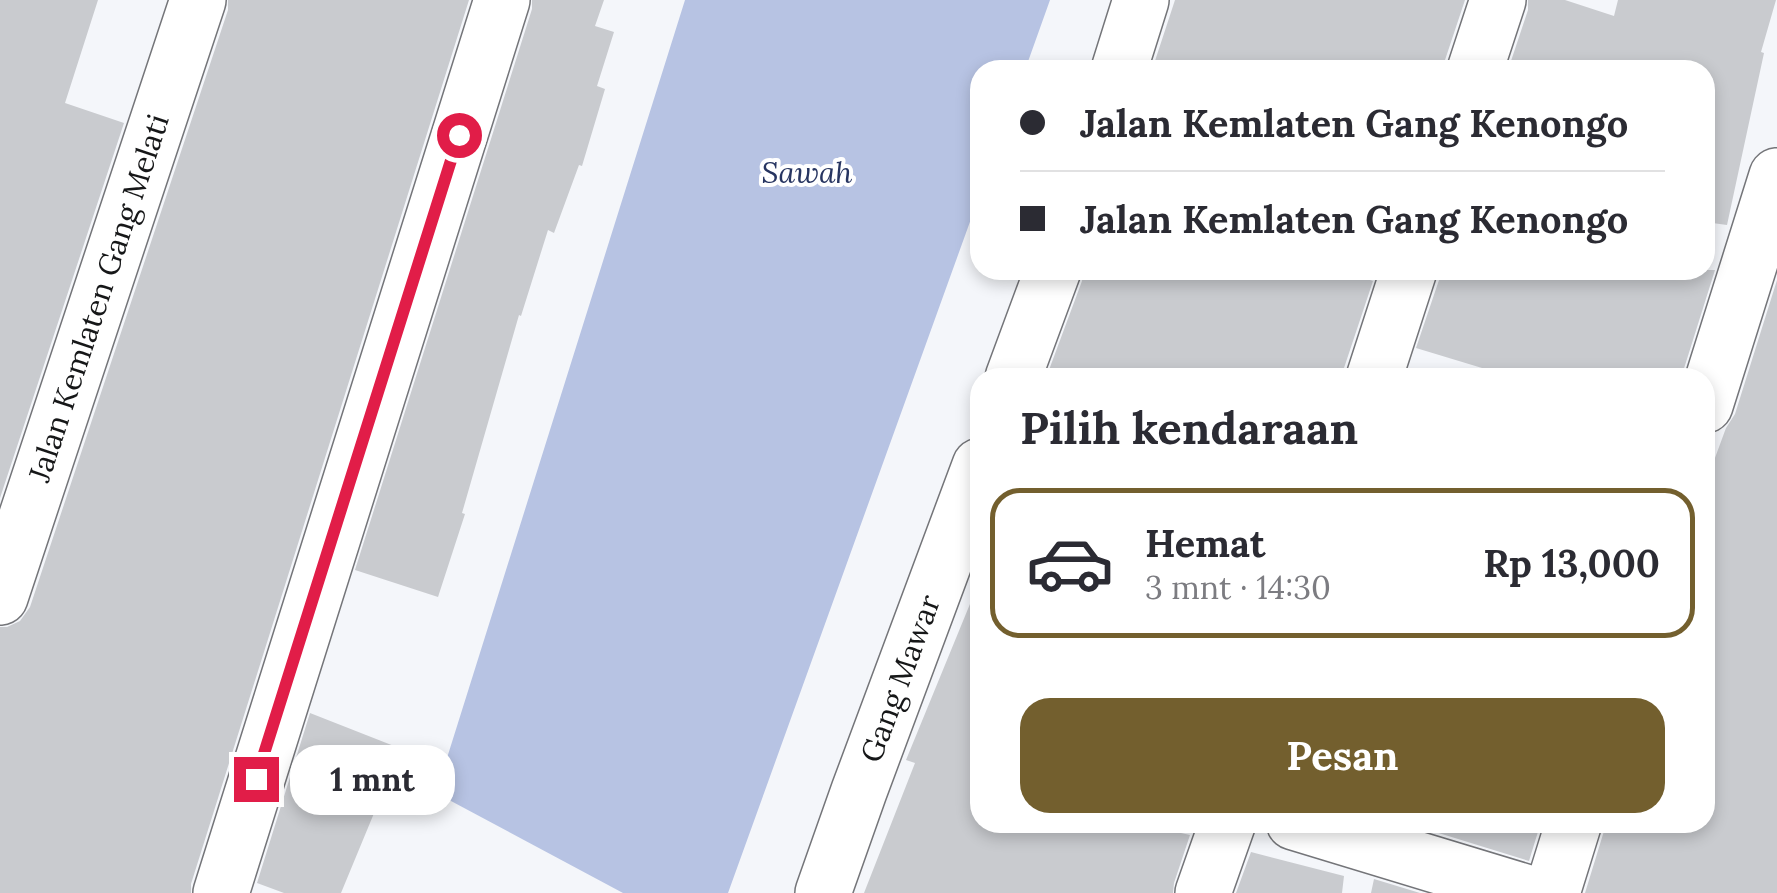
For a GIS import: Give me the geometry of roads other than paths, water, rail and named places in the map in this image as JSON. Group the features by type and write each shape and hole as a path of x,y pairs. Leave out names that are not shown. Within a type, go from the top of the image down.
{"street":[{"name":"Jalan Kemlaten Gang Melati","path":"0,597 198,0"},
{"path":"221,893 502,0"},
{"path":"1121,60 1141,0"},
{"path":"1478,60 1498,0"},
{"path":"1715,373 1777,176"},
{"path":"1017,368 1049,280"},
{"path":"1377,368 1407,280"},
{"name":"Gang Mawar","path":"823,893 970,493"},
{"path":"1203,893 1224,833"},
{"path":"1330,833 1528,893"},
{"path":"1552,893 1571,833"}],"park label":[{"name":"Sawah","path":"807,173"}]}
